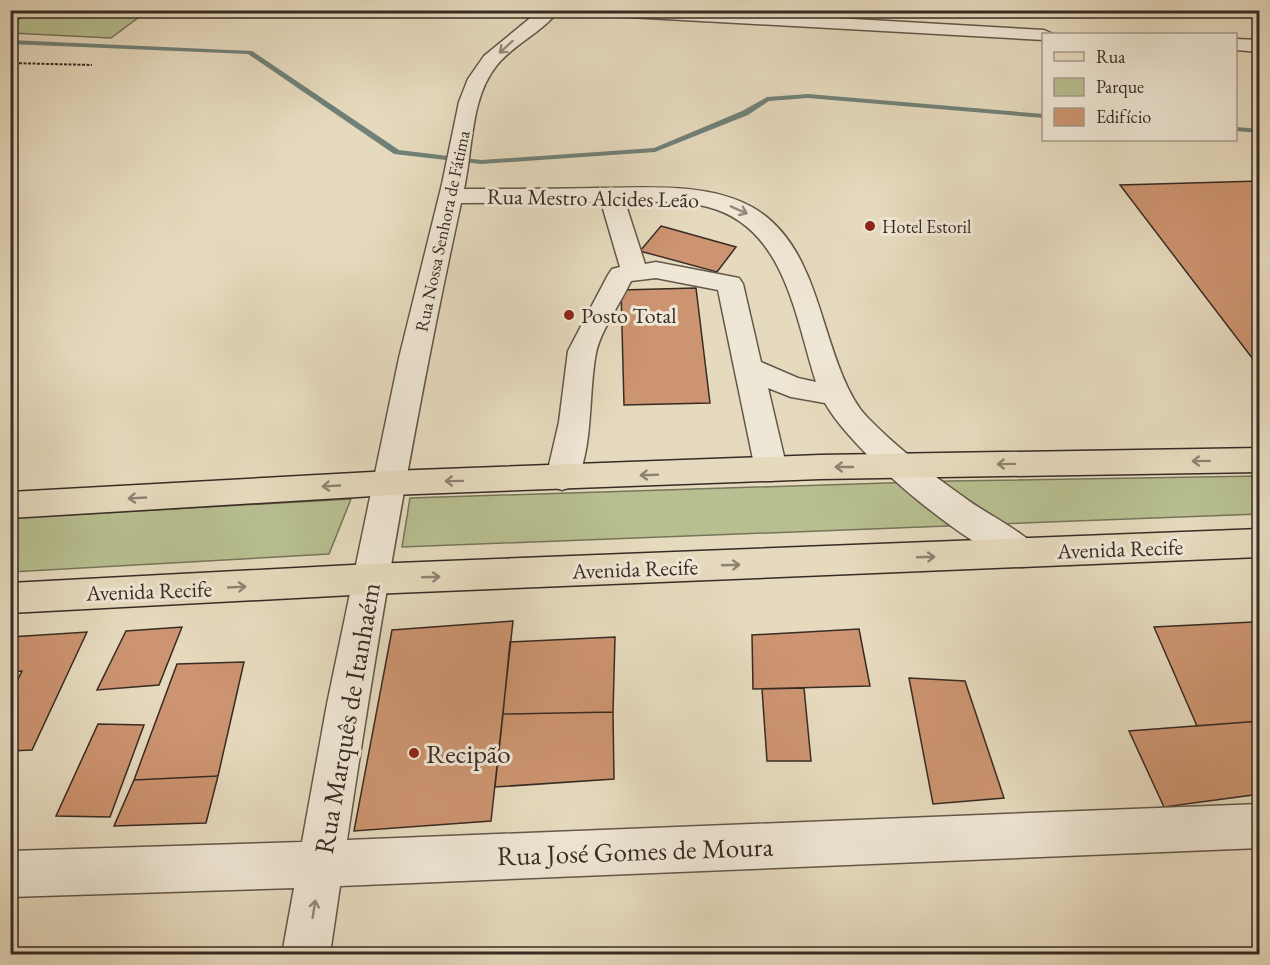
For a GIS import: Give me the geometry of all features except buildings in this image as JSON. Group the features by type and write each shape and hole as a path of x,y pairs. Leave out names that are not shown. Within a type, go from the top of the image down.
{"main road":[{"path":"10,505 390,483 771,469 1260,460"},
{"name":"Avenida Recife","path":"10,598 371,579 1260,543"}],"street":[{"name":"Rua Nossa Senhora de Fátima","path":"390,483 413,358 453,190 470,102 478,79 491,60 551,10"},
{"path":"593,10 1042,35"},
{"path":"1237,45 1260,46"},
{"name":"Rua Mestro Alcides Leão","path":"453,190 701,197 754,217 774,235 789,261 836,395 849,416 952,507 996,539 1023,553"},
{"path":"611,195 635,273"},
{"path":"562,478 574,422 582,351 621,275 656,270 730,284 771,469"},
{"path":"748,368 790,387 836,395"},
{"name":"Rua Marquês de Itanhaém","path":"306,954 347,704 390,483"},
{"name":"Rua José Gomes de Moura","path":"10,874 321,864 1260,826"}],"path":[{"path":"10,63 92,65"}],"green space":[{"path":"32,10 147,11 111,38 11,33 11,25"},
{"path":"1259,476 1259,514 402,547 410,498 950,481"},
{"path":"351,499 329,554 11,572 11,518"}],"waterway":[{"path":"10,42 250,52 397,152 481,162 655,150 745,113 767,99 808,96 1042,116"},
{"path":"1237,129 1260,131"}],"place":[{"name":"Hotel Estoril","path":"870,226"},
{"name":"Posto Total","path":"569,315"},
{"name":"Recipão","path":"414,753"}]}
